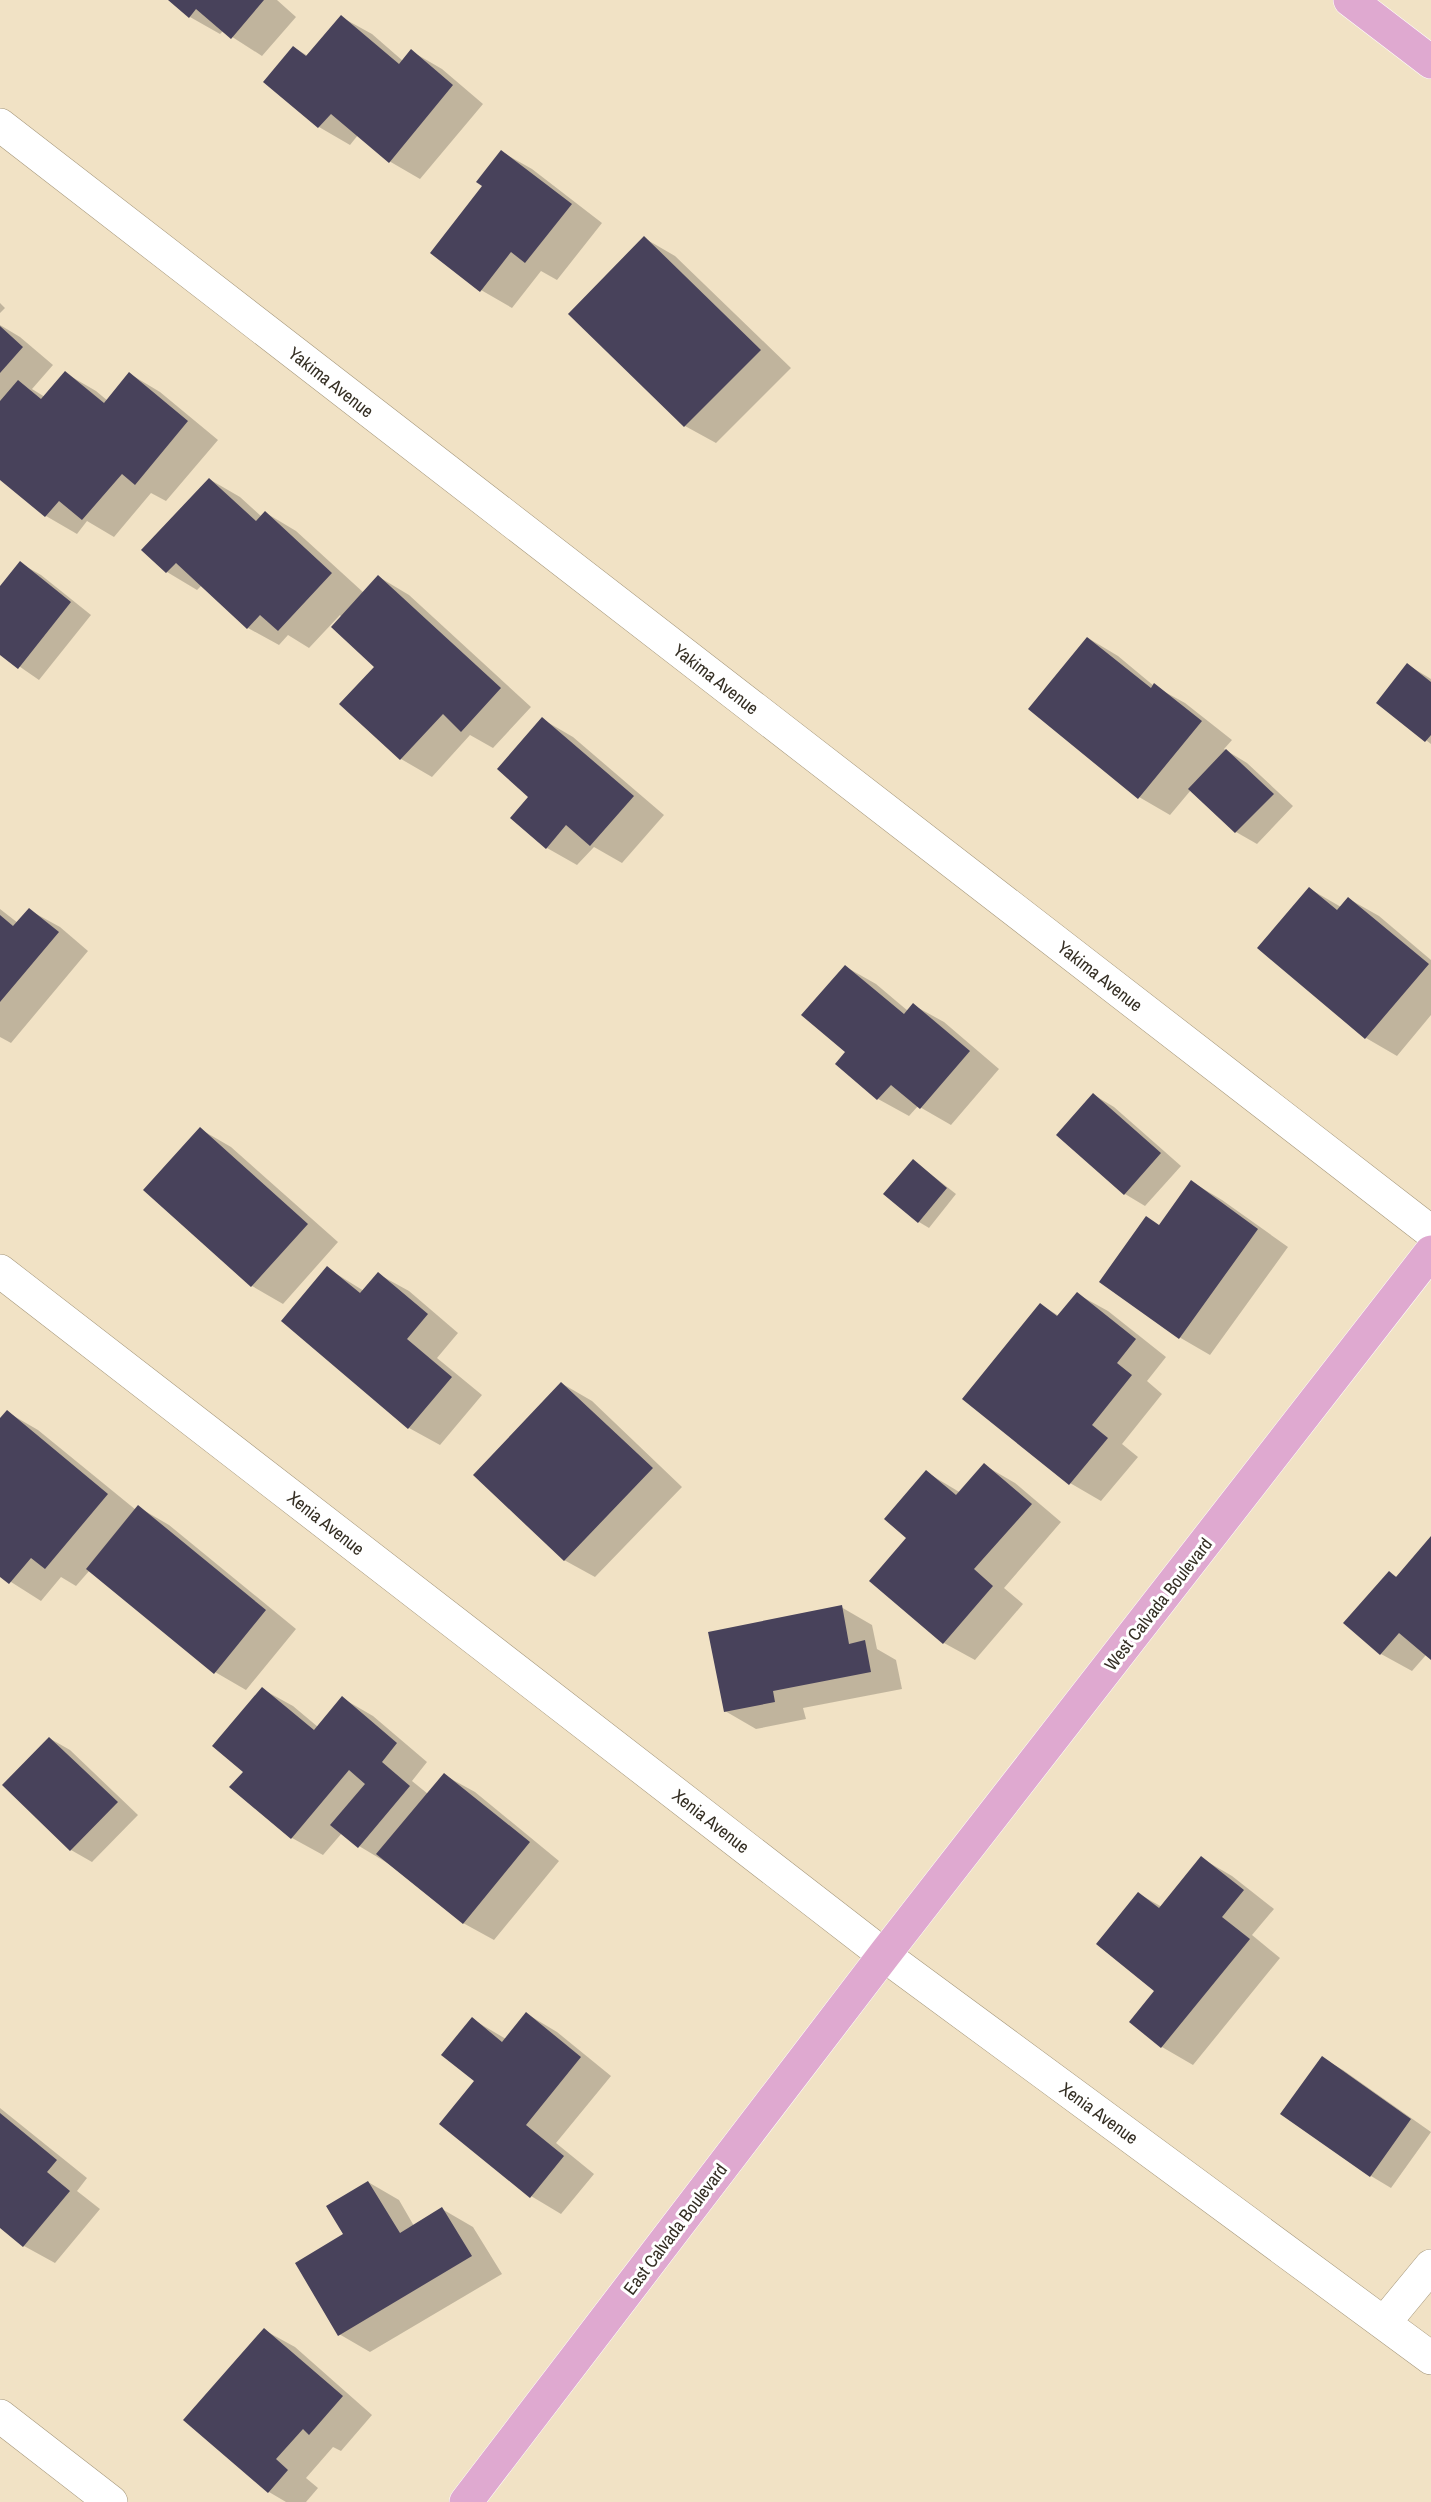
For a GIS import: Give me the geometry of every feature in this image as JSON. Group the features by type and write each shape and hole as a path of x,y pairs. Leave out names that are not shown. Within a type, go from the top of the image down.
{"main road":[{"path":"1366,5 1431,63"},
{"name":"West Calvada Boulevard","path":"884,1955 1431,1252"},
{"name":"East Calvada Boulevard","path":"466,2502 884,1955"}],"street":[{"name":"Yakima Avenue","path":"0,125 1431,1232"},
{"name":"Xenia Avenue","path":"0,1271 884,1955 1431,2358"},
{"path":"1384,2323 1431,2266"},
{"path":"0,2415 111,2502"}],"building":[{"path":"168,0 264,0 231,39 196,9 189,18"},
{"path":"341,15 399,64 411,49 453,85 389,163 331,114 318,128 263,82 293,46 306,56"},
{"path":"501,150 572,204 525,263 511,252 480,292 430,253 482,186 476,182"},
{"path":"644,236 761,350 684,427 568,314"},
{"path":"0,326 23,347 0,373"},
{"path":"65,371 104,403 129,372 188,421 135,485 122,474 82,520 59,501 45,517 0,480 0,401 18,380 41,399"},
{"path":"209,478 256,521 265,511 332,573 278,631 260,615 247,629 176,563 166,573 141,550"},
{"path":"20,561 71,602 18,669 0,655 0,586"},
{"path":"378,575 501,688 461,732 443,714 400,760 339,704 374,667 331,627"},
{"path":"1087,637 1151,688 1154,683 1202,721 1138,799 1028,709"},
{"path":"1407,663 1431,682 1431,735 1425,742 1376,703"},
{"path":"542,717 634,796 590,846 566,825 546,849 510,818 528,797 497,769"},
{"path":"1226,749 1274,794 1235,833 1188,789"},
{"path":"1309,887 1337,910 1348,897 1429,964 1365,1039 1257,948"},
{"path":"29,908 59,932 0,1002 0,915 13,926"},
{"path":"845,965 904,1014 913,1003 970,1051 920,1109 891,1085 877,1100 835,1064 845,1052 801,1015"},
{"path":"1093,1093 1161,1153 1124,1195 1056,1135"},
{"path":"200,1127 308,1224 251,1287 143,1190"},
{"path":"913,1159 947,1188 918,1223 883,1194"},
{"path":"1191,1180 1258,1229 1179,1339 1099,1282 1146,1216 1159,1225"},
{"path":"327,1266 360,1293 378,1272 428,1314 407,1339 452,1377 408,1429 281,1321"},
{"path":"1077,1292 1136,1339 1117,1363 1132,1375 1092,1425 1108,1438 1069,1485 962,1399 1040,1303 1057,1316"},
{"path":"561,1382 653,1468 564,1561 473,1475"},
{"path":"7,1410 108,1494 45,1569 31,1558 9,1584 0,1577 0,1418"},
{"path":"984,1463 1032,1504 974,1569 993,1586 943,1644 869,1581 906,1538 884,1519 926,1470 956,1495"},
{"path":"138,1505 266,1610 214,1674 86,1569"},
{"path":"1431,1536 1431,1660 1399,1633 1380,1655 1343,1623 1389,1571 1396,1577"},
{"path":"842,1605 849,1644 865,1640 871,1672 773,1691 775,1702 724,1712 708,1632"},
{"path":"262,1687 314,1730 342,1696 397,1743 382,1762 410,1786 358,1848 330,1825 365,1784 349,1770 291,1839 229,1787 243,1772 212,1746"},
{"path":"49,1737 118,1802 70,1851 2,1785"},
{"path":"444,1773 530,1842 463,1924 376,1854"},
{"path":"1201,1856 1244,1890 1222,1917 1250,1939 1161,2048 1129,2022 1154,1991 1096,1944 1138,1892 1159,1908"},
{"path":"526,2012 581,2057 526,2125 564,2156 530,2198 439,2124 474,2081 441,2055 472,2017 502,2042"},
{"path":"1322,2056 1411,2119 1370,2177 1280,2114"},
{"path":"0,2113 57,2160 47,2172 70,2191 23,2247 0,2228"},
{"path":"368,2181 400,2233 442,2207 472,2256 338,2336 295,2263 343,2234 326,2206"},
{"path":"264,2328 343,2396 309,2435 303,2429 276,2459 288,2470 268,2493 183,2420"}]}
